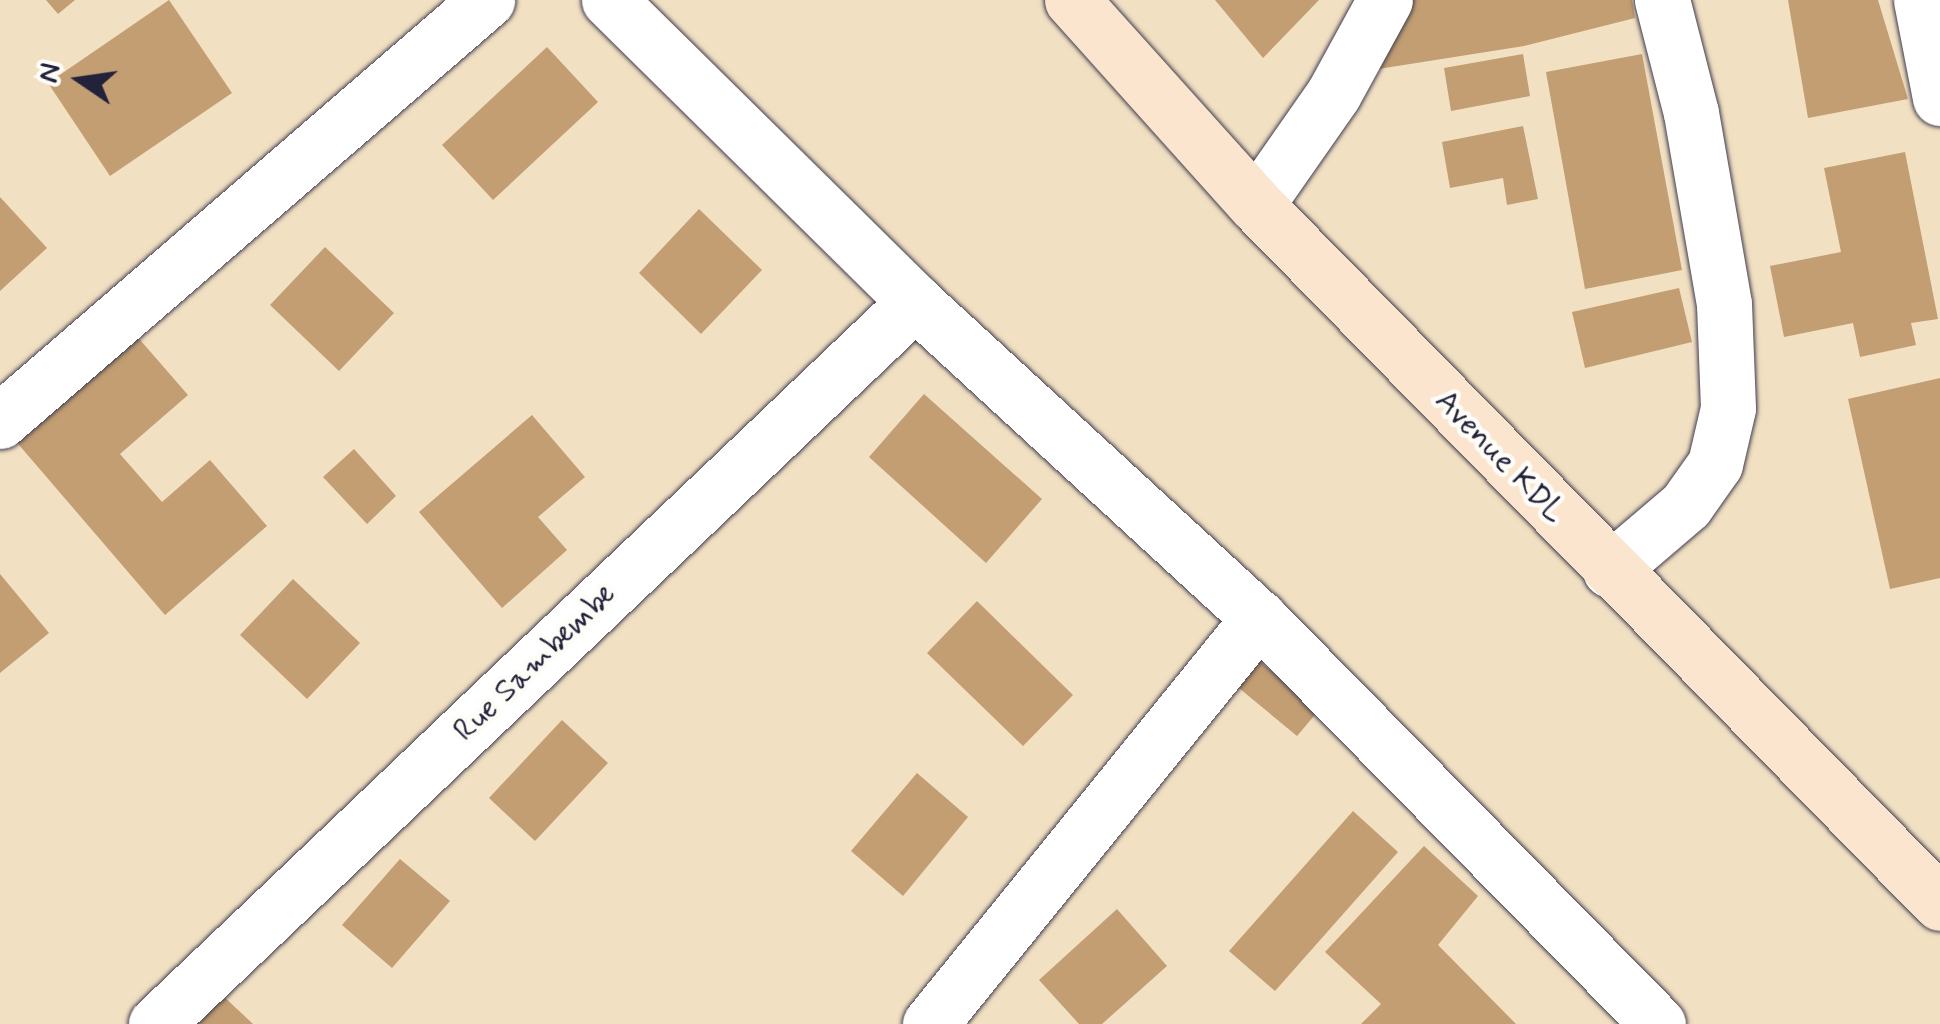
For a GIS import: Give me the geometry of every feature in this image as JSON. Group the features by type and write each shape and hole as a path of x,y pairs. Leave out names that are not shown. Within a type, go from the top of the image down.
{"street":[{"path":"0,421 487,0"},
{"path":"609,0 915,302 1259,618 1656,1023"},
{"name":"Avenue KDL","path":"1072,0 1256,204 1610,570 1935,887"},
{"path":"1256,204 1334,93 1385,0"},
{"path":"1610,570 1686,505 1715,464 1728,408 1724,304 1691,114 1662,0"},
{"path":"1921,0 1940,98"},
{"name":"Rue Sambembe","path":"156,1024 915,302"},
{"path":"930,1024 1259,618"}],"building":[{"path":"46,0 75,0 58,14"},
{"path":"169,0 232,93 110,176 48,83"},
{"path":"1215,0 1319,0 1263,58"},
{"path":"1408,0 1632,0 1635,18 1524,46 1372,70"},
{"path":"1788,0 1878,0 1908,99 1808,118"},
{"path":"547,47 598,102 493,200 442,145"},
{"path":"1523,54 1530,96 1451,111 1444,68"},
{"path":"1642,54 1682,270 1585,289 1546,72"},
{"path":"1523,126 1538,199 1507,205 1503,178 1450,188 1442,142"},
{"path":"1905,152 1938,319 1911,323 1916,345 1860,357 1853,323 1784,337 1770,266 1841,252 1824,168"},
{"path":"0,197 47,248 0,291"},
{"path":"699,209 762,270 701,334 639,273"},
{"path":"325,247 394,313 339,371 270,305"},
{"path":"1679,288 1692,342 1585,368 1572,312"},
{"path":"128,326 188,395 120,454 162,502 210,460 267,526 165,615 7,431"},
{"path":"1940,378 1940,578 1890,589 1848,399"},
{"path":"924,394 1042,499 986,563 869,457"},
{"path":"532,415 585,477 538,517 567,550 502,608 419,512"},
{"path":"354,449 396,496 367,524 323,477"},
{"path":"0,574 49,633 0,673"},
{"path":"293,579 360,643 307,699 240,635"},
{"path":"977,601 1073,695 1023,746 927,653"},
{"path":"1249,653 1319,710 1297,736 1228,679"},
{"path":"562,720 608,763 535,841 489,798"},
{"path":"917,773 968,817 903,896 851,851"},
{"path":"1353,811 1398,852 1275,991 1229,951"},
{"path":"1424,846 1478,896 1438,945 1516,1024 1361,1024 1381,1004 1325,952"},
{"path":"400,859 450,901 392,968 342,925"},
{"path":"1117,909 1167,966 1102,1024 1079,1024 1039,980"},
{"path":"220,993 253,1024 191,1024"}]}
